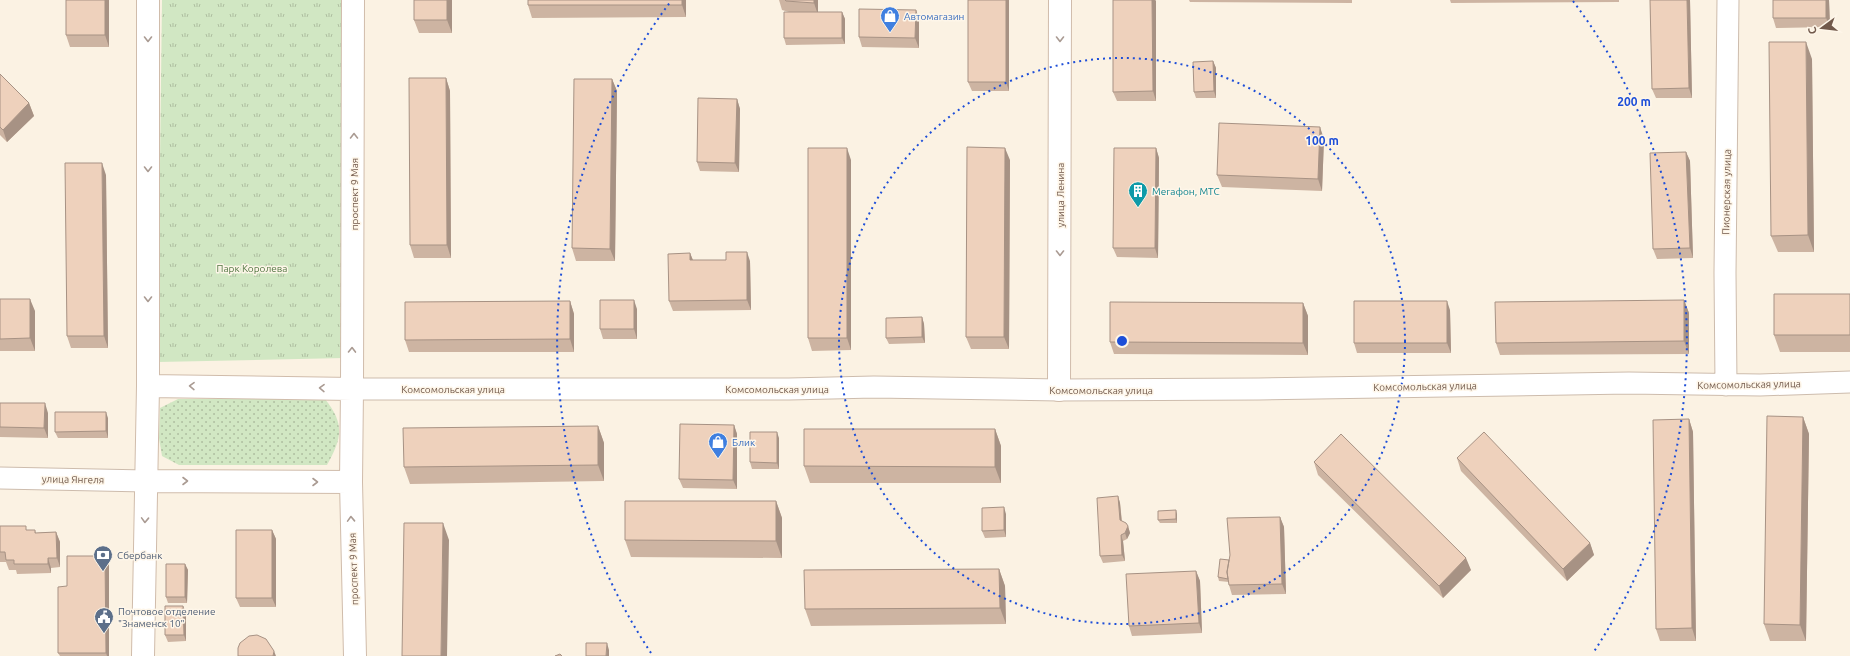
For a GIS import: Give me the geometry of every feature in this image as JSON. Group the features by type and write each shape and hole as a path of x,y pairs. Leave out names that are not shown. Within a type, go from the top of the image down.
{"street":[{"path":"143,656 148,386 148,0"},
{"name":"проспект 9 Мая","path":"353,0 351,482 355,656"},
{"name":"улица Ленина","path":"1060,0 1060,390"},
{"name":"Пионерская улица","path":"1726,385 1725,273 1728,0"},
{"name":"Комсомольская улица","path":"352,389 874,388 1060,390 1259,389 1629,383 1726,385 1850,382"},
{"path":"148,386 352,389"},
{"name":"улица Янгеля","path":"0,478 146,481"},
{"path":"146,481 351,482"}],"green space":[{"name":"Парк Королева","path":"162,0 341,0 344,358 158,362 157,197 160,199 159,165"},
{"path":"178,399 325,399 336,416 338,424 339,431 336,447 327,465 179,465 162,456 159,438 160,408"}],"building":[{"path":"66,0 105,0 105,35 66,35"},
{"path":"414,0 447,0 447,20 414,20"},
{"path":"528,0 682,0 682,5 528,5"},
{"path":"785,0 814,0 814,3 786,1"},
{"path":"968,0 1006,0 1006,82 968,82"},
{"path":"1113,0 1152,0 1153,91 1113,92"},
{"path":"1650,0 1687,0 1689,88 1652,89"},
{"path":"1773,0 1826,0 1826,18 1773,18"},
{"path":"859,9 916,10 915,38 859,37"},
{"path":"784,12 842,12 842,38 784,38"},
{"path":"1769,42 1806,42 1808,235 1771,236"},
{"path":"1213,61 1214,91 1194,92 1193,62"},
{"path":"0,74 29,103 3,130 0,127"},
{"path":"409,78 446,78 447,245 410,245"},
{"path":"574,79 612,79 610,249 572,248"},
{"path":"698,98 737,99 735,163 697,162"},
{"path":"1219,123 1320,127 1318,179 1217,175"},
{"path":"967,147 1005,148 1004,337 966,337"},
{"path":"808,148 847,148 847,338 808,338"},
{"name":"Мегафон, МТС","path":"1114,148 1156,148 1155,248 1113,248"},
{"path":"1686,152 1690,248 1653,249 1650,153"},
{"path":"65,163 102,163 104,336 67,336"},
{"path":"726,252 747,252 747,300 669,301 668,254 690,253 690,260 726,260"},
{"path":"1774,294 1850,294 1850,335 1774,335"},
{"path":"0,299 30,299 30,338 0,339"},
{"path":"600,300 634,300 634,329 600,329"},
{"path":"1684,300 1684,341 1496,343 1495,302"},
{"path":"570,301 570,339 405,340 405,302"},
{"path":"1354,301 1447,301 1447,343 1354,343"},
{"path":"1110,302 1303,303 1303,343 1110,342"},
{"path":"922,317 922,337 886,338 886,318"},
{"path":"0,403 45,403 44,428 0,427"},
{"path":"55,412 106,412 106,431 55,432"},
{"path":"1767,416 1803,417 1800,625 1764,624"},
{"path":"1689,419 1692,628 1656,629 1653,420"},
{"path":"680,424 734,425 733,480 679,479"},
{"path":"598,426 598,465 404,467 403,428"},
{"path":"804,429 995,429 995,467 804,466"},
{"path":"750,432 777,432 777,463 750,462"},
{"path":"1484,432 1590,543 1563,569 1457,458"},
{"path":"1341,434 1466,558 1439,586 1314,462"},
{"path":"1118,496 1120,520 1128,526 1125,533 1121,535 1122,555 1100,556 1097,498"},
{"path":"625,501 776,501 776,541 625,540"},
{"path":"1004,507 1004,530 982,531 982,508"},
{"path":"1176,510 1176,519 1158,520 1158,511"},
{"path":"1280,517 1282,584 1229,585 1227,572 1230,555 1227,518"},
{"path":"404,523 443,523 441,656 402,656"},
{"path":"0,526 26,526 26,530 35,530 35,533 56,532 57,558 48,558 48,564 14,564 14,560 6,560 5,552 0,552"},
{"path":"236,530 272,530 272,598 236,598"},
{"path":"67,556 105,556 106,653 58,653 58,587 67,586"},
{"path":"1220,559 1229,560 1227,572 1228,579 1218,577"},
{"path":"166,564 185,564 185,597 166,597"},
{"path":"999,569 1000,608 805,609 804,570"},
{"path":"1196,571 1199,623 1129,626 1126,574"},
{"path":"165,606 183,606 184,635 165,635"},
{"path":"257,635 266,639 274,651 273,656 238,656 238,648 240,643 249,636"},
{"path":"586,643 607,643 606,656 586,656"}],"place":[{"name":"Автомагазин","path":"890,33"},
{"name":"Мегафон, МТС","path":"1138,208"},
{"name":"Блик","path":"718,459"},
{"name":"Сбербанк","path":"103,572"},
{"name":"Почтовое отделение \"Знаменск 10\"","path":"104,634"}]}
